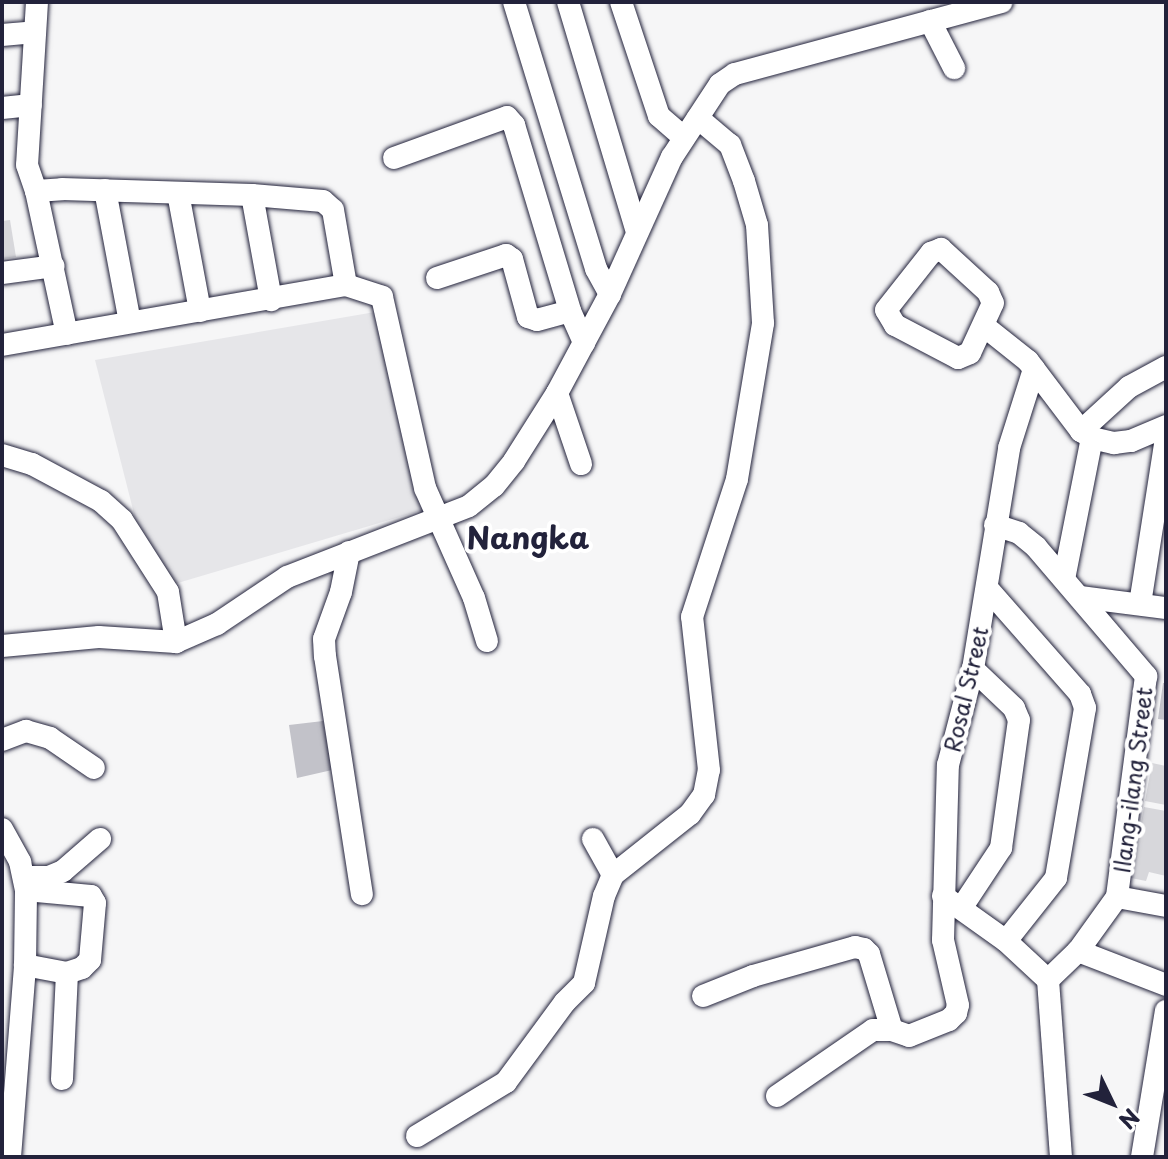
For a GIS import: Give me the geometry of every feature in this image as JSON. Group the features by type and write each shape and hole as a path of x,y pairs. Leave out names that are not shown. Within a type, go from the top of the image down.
{"street":[{"path":"37,2 27,165 54,266 67,334"},
{"path":"514,2 596,269 610,294"},
{"path":"568,2 636,229"},
{"path":"621,2 659,116 684,138"},
{"path":"2,646 99,637 176,642 217,624 287,577 469,506 494,486 557,393 610,294 636,229 711,94 735,74 1001,2"},
{"path":"930,21 954,68"},
{"path":"2,35 35,32"},
{"path":"2,108 31,105"},
{"path":"394,158 507,117 514,125 570,311 584,343"},
{"path":"417,1136 506,1082 565,1002 584,983 604,896 613,875 690,814 704,795 709,770 692,617 737,479 763,323 757,225 744,181 730,145 698,118"},
{"path":"36,191 105,190 316,199 333,210 346,285"},
{"path":"105,190 130,322"},
{"path":"178,193 200,311"},
{"path":"252,195 271,300"},
{"path":"941,249 991,297 984,326 970,353 958,358 895,325 886,310 931,253 941,249"},
{"path":"437,278 506,255 512,259 528,317 537,320 570,311"},
{"path":"2,273 54,266"},
{"path":"2,345 346,285 382,297 425,488 474,598 487,641"},
{"path":"984,326 1034,369 1086,434 1114,443 1131,441 1166,426"},
{"path":"1064,579 1086,434 1129,387 1166,367"},
{"name":"Rosal Street","path":"892,1030 909,1036 949,1020 956,1013 958,1005 943,940 953,901 948,765 973,669 1009,448 1034,369"},
{"path":"557,393 581,464"},
{"path":"1140,604 1166,438"},
{"path":"2,455 32,464 87,493 122,520 168,592 176,642"},
{"name":"Ilang-ilang Street","path":"995,525 1019,533 1156,677 1117,897 1078,951 1048,980"},
{"path":"349,552 341,592 324,639 362,894"},
{"path":"987,588 1080,694 1085,708 1056,878 1006,941"},
{"path":"1080,597 1166,608"},
{"path":"973,669 1014,708 1019,720 1001,848 953,901 1006,941 1048,980 1061,1157"},
{"path":"2,740 26,731 50,738 94,768"},
{"path":"2,829 26,883 25,965 10,1157"},
{"path":"26,883 63,871 100,839"},
{"path":"593,839 613,875"},
{"path":"25,965 67,973 82,968 90,960 95,903 91,896 26,883"},
{"path":"1117,897 1166,906"},
{"path":"703,996 753,976 855,947 869,954 892,1030 873,1030 777,1096"},
{"path":"1078,951 1166,985"},
{"path":"62,1079 67,973"},
{"path":"1142,1157 1166,1011"}],"shaded area":[{"path":"10,220 16,257 2,259 2,221"},
{"path":"381,311 423,510 171,585 143,549 95,360"},
{"path":"1152,763 1166,766 1166,805 1145,801"},
{"path":"1144,807 1166,811 1166,876 1149,872 1146,881 1131,878"}],"building":[{"path":"1163,683 1166,683 1166,720 1158,719"},
{"path":"323,721 332,770 297,778 289,725"}],"district":[{"name":"Nangka","path":"528,537"}]}
